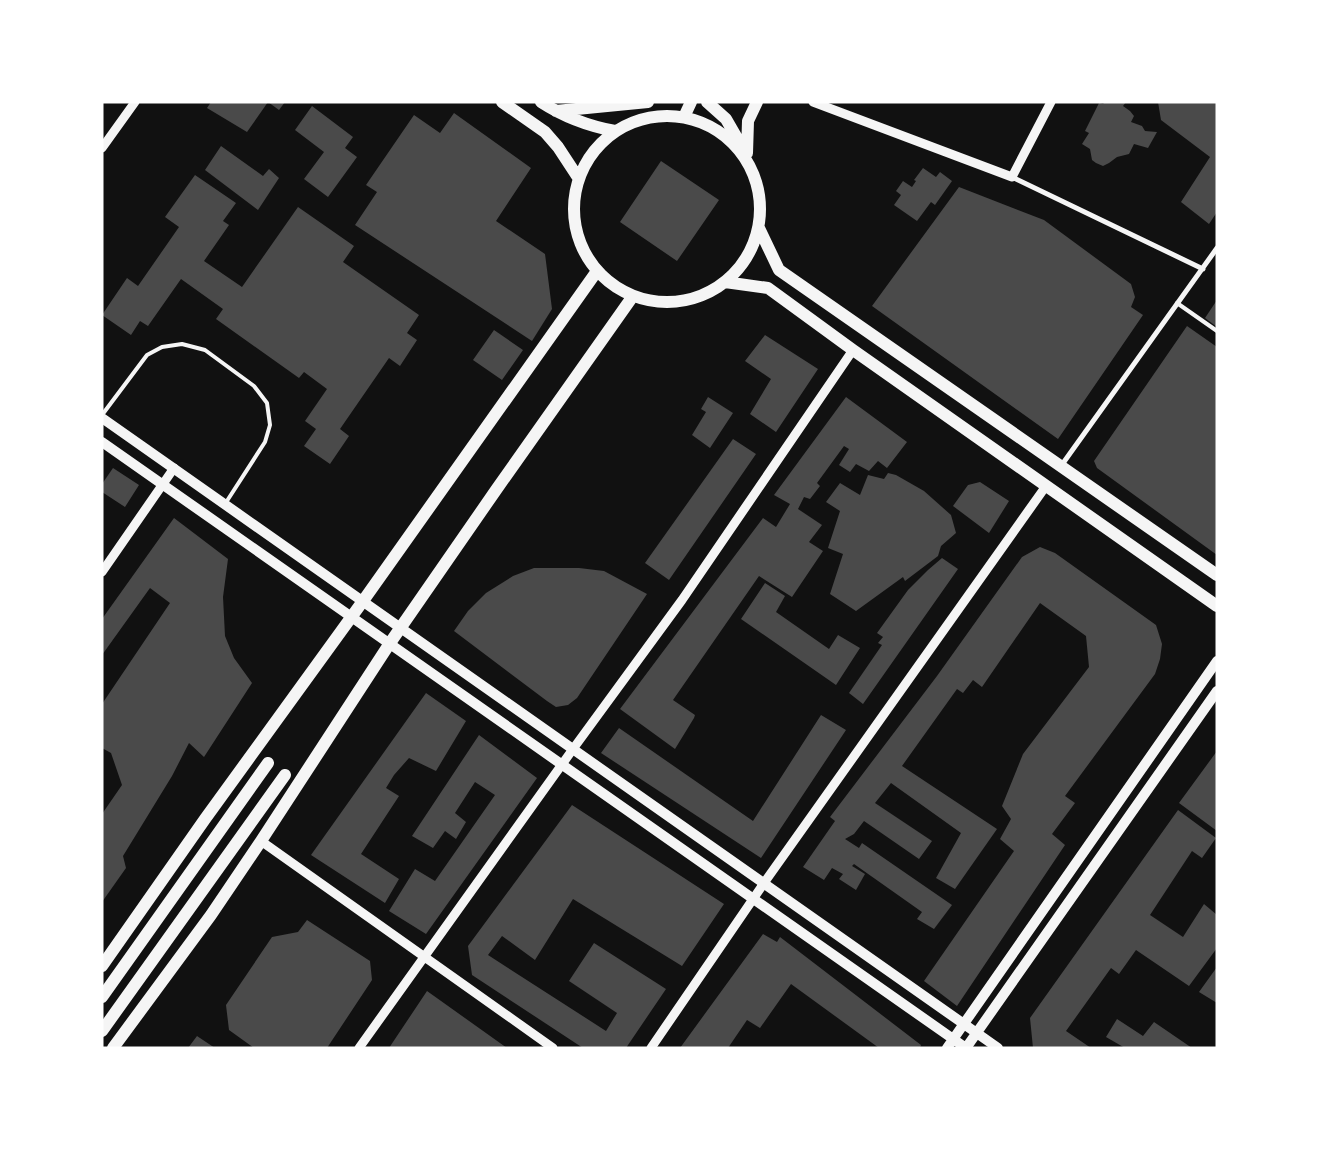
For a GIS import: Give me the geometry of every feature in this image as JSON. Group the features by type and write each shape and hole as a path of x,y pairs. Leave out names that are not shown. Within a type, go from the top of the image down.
{"main road":[{"path":"502,102 545,132 579,179"},
{"path":"541,102 577,121 615,131"},
{"path":"556,111 648,102"},
{"path":"684,117 692,102"},
{"path":"707,102 726,119 738,138 747,160 756,182 759,193 759,228 738,270 725,282 700,297 672,302 657,302 633,296 618,288 597,271 580,243 574,203 579,179 585,165 593,152 615,131 648,117 660,115 684,117 696,120 720,132 747,160"},
{"path":"747,160 748,121 757,102"},
{"path":"759,228 779,270 1217,575"},
{"path":"102,966 597,271"},
{"path":"725,282 768,288 1217,606"},
{"path":"113,1048 211,915 390,643 633,296"},
{"path":"102,417 998,1048"},
{"path":"102,442 753,898 950,1043 966,1048 1217,692"},
{"path":"950,1043 1217,661"},
{"path":"102,997 268,763"},
{"path":"102,1031 285,775"},
{"path":"175,929 211,915"}],"street":[{"path":"102,148 135,102"},
{"path":"813,102 1012,177 1203,268"},
{"path":"1012,177 1051,102"},
{"path":"1061,466 1217,248"},
{"path":"359,1048 682,600 853,350"},
{"path":"102,572 174,468"},
{"path":"651,1048 753,898 1046,486"},
{"path":"261,841 553,1048"}],"lane":[{"path":"1177,303 1217,331"},
{"path":"102,417 147,355 162,347 182,344 205,350 254,386 267,403 270,425 266,442 225,504"}],"building":[{"path":"211,102 268,102 247,132 207,108"},
{"path":"268,102 285,102 279,110"},
{"path":"1126,102 1123,106 1134,116 1131,122 1142,126 1145,131 1157,132 1148,148 1134,144 1129,154 1117,157 1103,166 1092,160 1090,149 1082,144 1089,133 1085,131 1099,103"},
{"path":"1158,102 1217,102 1217,212 1209,224 1181,202 1210,157 1161,120"},
{"path":"312,106 353,137 345,148 357,157 328,197 304,179 324,152 295,130"},
{"path":"454,113 531,168 496,221 545,254 552,309 532,341 355,225 377,192 366,185 414,115 440,133"},
{"path":"221,146 263,176 269,169 279,178 258,210 205,170"},
{"path":"661,161 719,200 677,261 620,222"},
{"path":"923,168 936,177 940,172 952,181 935,205 931,202 917,221 894,205 901,195 896,191 903,181 912,187"},
{"path":"195,175 236,203 223,221 229,225 204,261 242,287 298,207 354,246 343,262 419,315 407,333 417,340 400,366 389,358 340,429 349,436 330,464 304,446 316,429 305,421 327,389 304,372 299,378 216,319 223,309 181,279 148,326 140,321 131,335 102,315 127,278 138,286 179,227 165,217"},
{"path":"959,187 1044,220 1131,284 1135,297 1131,307 1143,315 1058,439 872,306"},
{"path":"1217,300 1217,327 1205,318"},
{"path":"1187,326 1217,347 1217,555 1097,468 1094,461"},
{"path":"494,330 523,350 502,380 473,360"},
{"path":"765,335 818,369 776,432 750,414 771,379 745,361"},
{"path":"708,397 733,413 710,448 692,435 706,412 701,409"},
{"path":"846,397 907,442 887,468 878,461 869,471 856,464 850,472 839,465 849,449 844,446 817,483 820,486 810,499 804,497 798,509 822,525 809,542 823,551 792,597 759,576 673,700 695,715 675,749 620,709 763,518 776,527 790,504 774,495"},
{"path":"733,439 756,454 669,580 645,563"},
{"path":"113,468 139,485 125,507 102,492 102,484"},
{"path":"888,473 924,491 951,515 956,533 941,546 938,556 905,581 903,577 856,611 830,594 843,554 828,548 840,511 826,502 840,483 860,495 868,475 884,479"},
{"path":"980,482 1009,501 989,533 953,506 968,485"},
{"path":"174,518 228,559 223,597 225,636 234,658 252,683 204,757 189,743 172,776 123,856 126,868 102,902 102,814 122,785 111,753 102,748 102,704 170,603 150,588 102,655 102,619"},
{"path":"1040,547 1055,553 1156,625 1162,644 1160,659 1155,674 1065,796 1075,803 1052,834 1065,845 957,1006 924,981 1014,851 1000,839 1011,819 1002,806 1023,754 1089,667 1086,636 1040,603 982,687 973,680 963,693 957,689 902,766 997,829 955,889 936,878 961,833 891,783 875,803 932,841 919,859 864,821 854,834 845,839 859,848 862,843 952,905 934,929 917,919 922,912 854,864 852,866 865,874 856,890 839,879 843,874 832,868 824,880 803,867 835,821 830,817 937,676 1022,557"},
{"path":"942,558 958,569 863,704 849,693 882,645 878,643 883,637 877,633 908,590"},
{"path":"534,568 579,568 604,571 647,594 577,698 568,705 556,707 454,631 468,611 486,593 513,576"},
{"path":"765,583 785,596 776,612 829,649 838,635 860,648 836,685 741,619"},
{"path":"426,693 466,721 436,771 409,758 386,788 399,796 361,854 399,879 385,903 311,855"},
{"path":"821,715 846,730 761,858 601,753 619,728 753,821"},
{"path":"479,735 537,778 426,934 389,911 415,869 435,881 495,795 475,782 455,813 466,822 456,839 445,831 433,848 412,836"},
{"path":"1217,751 1217,831 1179,803"},
{"path":"572,805 724,904 682,966 573,899 535,960 502,936 488,955 606,1031 617,1013 569,981 594,943 666,989 626,1048 583,1048 472,975 468,946"},
{"path":"1178,810 1216,838 1202,858 1192,851 1150,915 1183,937 1204,904 1217,915 1217,948 1189,986 1136,950 1119,974 1111,968 1066,1031 1091,1048 1033,1048 1030,1018"},
{"path":"307,920 370,961 372,980 327,1048 254,1048 229,1030 226,1005 272,937 298,932"},
{"path":"763,934 777,942 780,937 921,1045 920,1048 879,1048 791,984 760,1028 747,1020 728,1048 680,1048"},
{"path":"1217,967 1217,1003 1199,992"},
{"path":"427,991 507,1048 389,1048"},
{"path":"1117,1019 1143,1036 1154,1022 1192,1048 1125,1048 1106,1037"},
{"path":"197,1036 215,1048 188,1048"}]}
